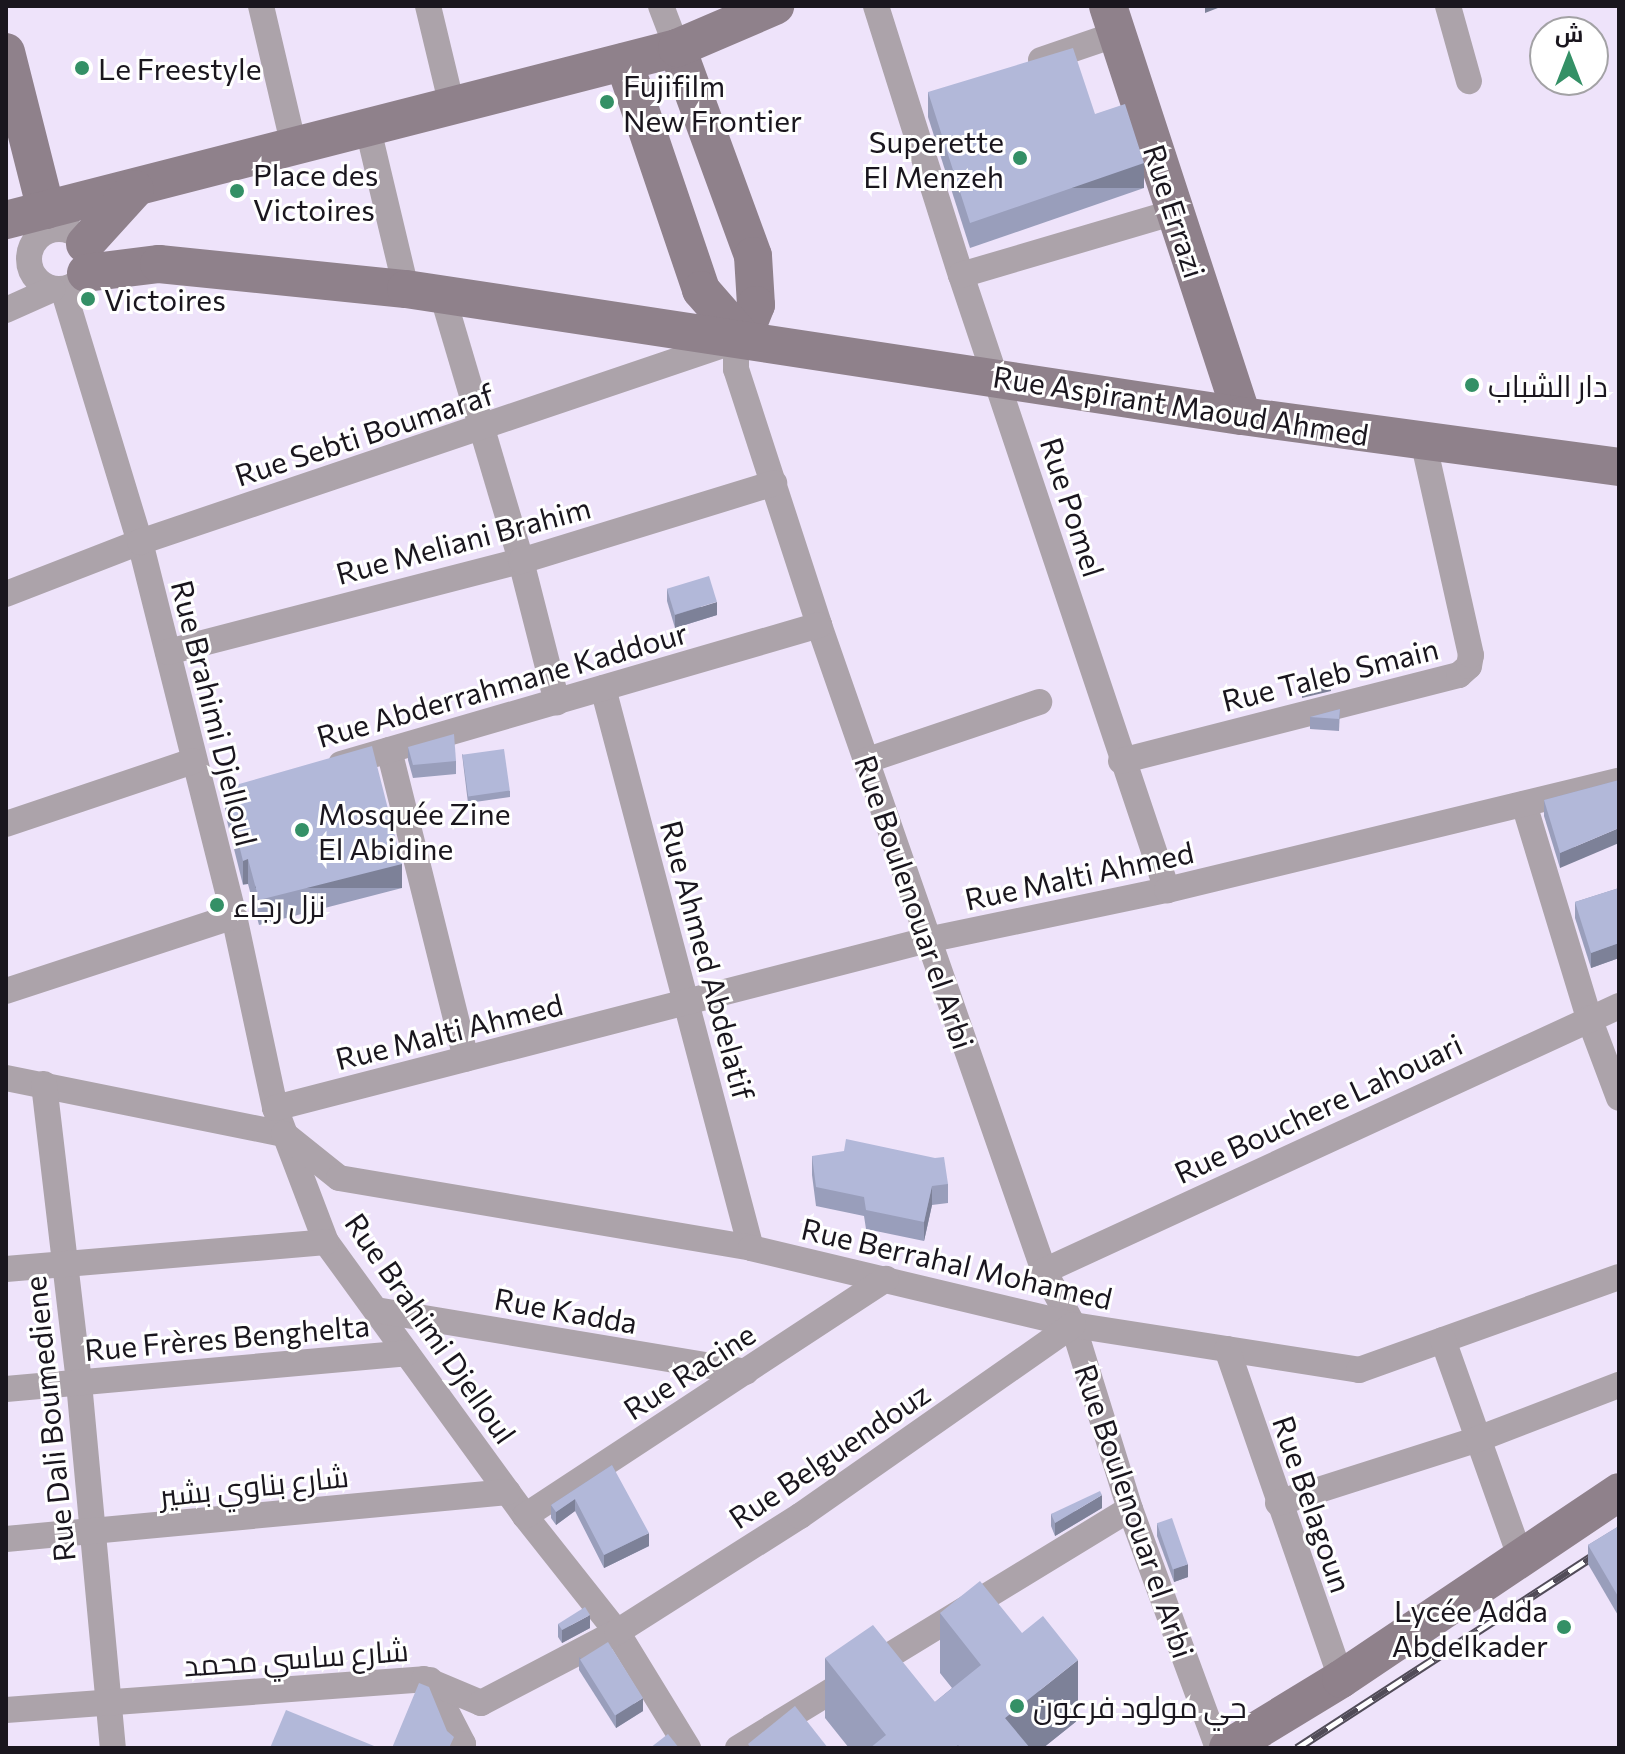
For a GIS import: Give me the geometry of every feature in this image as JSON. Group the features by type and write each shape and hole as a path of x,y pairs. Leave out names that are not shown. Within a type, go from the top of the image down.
{"street":[{"path":"261,6 294,147"},
{"path":"428,6 452,106"},
{"path":"624,62 701,290 743,338 756,305 753,256 661,6"},
{"path":"23,226 135,189 677,48 775,6"},
{"name":"Rue Pomel","path":"876,6 961,275 998,377 1121,761 1167,890"},
{"path":"1448,6 1469,81"},
{"path":"1013,70 1112,20"},
{"name":"Rue Errazi","path":"1112,20 1242,416"},
{"path":"6,52 23,226 30,251 31,270 36,279 72,274"},
{"path":"909,105 938,95"},
{"path":"368,129 406,289"},
{"path":"6,310 72,274 135,189"},
{"path":"961,275 1175,212"},
{"path":"23,226 42,234 61,229 79,236 72,274"},
{"name":"Rue Aspirant Maoud Ahmed","path":"72,274 159,264 406,289 1242,416 1619,467"},
{"name":"Rue Brahimi Djelloul","path":"72,274 168,652 202,803 234,916 275,1108 326,1242 525,1516 617,1632 688,1748"},
{"path":"443,297 521,561 557,702"},
{"name":"Rue Sebti Boumaraf","path":"6,594 140,542 743,338"},
{"name":"Rue Boulenouar el Arbi","path":"743,338 736,357 736,369 819,625 1044,1271 1073,1325 1130,1509 1218,1748"},
{"name":"Rue Taleb Smain","path":"1121,761 1459,675 1469,666 1471,655 1423,441"},
{"name":"Rue Meliani Brahim","path":"168,652 521,561 774,483"},
{"name":"Rue Abderrahmane Kaddour","path":"317,770 819,625"},
{"name":"Rue Ahmed Abdelatif","path":"603,688 751,1248"},
{"path":"865,761 1039,702"},
{"path":"389,750 466,1059"},
{"path":"6,824 193,761"},
{"name":"Rue Malti Ahmed","path":"275,1108 687,1005 927,940 1167,890 1619,781"},
{"path":"202,803 231,795"},
{"path":"1524,804 1589,1018 1619,1098"},
{"path":"6,991 234,916"},
{"name":"Rue Bouchere Lahouari","path":"1044,1271 1619,1006"},
{"path":"6,1078 284,1134"},
{"name":"Rue Dali Boumediene","path":"44,1084 79,1383 113,1748"},
{"name":"Rue Berrahal Mohamed","path":"284,1134 339,1178 751,1248 1073,1325 1359,1370 1619,1277"},
{"path":"6,1269 326,1242"},
{"name":"Rue Racine","path":"525,1516 886,1279"},
{"name":"Rue Kadda","path":"376,1310 746,1372"},
{"name":"Rue Belguendouz","path":"617,1632 800,1516 1073,1325"},
{"path":"1443,1340 1520,1556"},
{"name":"Rue Belagoun","path":"1227,1349 1341,1679"},
{"name":"Rue Frères Benghelta","path":"6,1389 406,1353"},
{"path":"1278,1503 1478,1439 1619,1385"},
{"name":"شارع بناوي بشير","path":"6,1539 508,1492"},
{"path":"1228,1748 1341,1679 1619,1492"},
{"path":"738,1748 1130,1509"},
{"name":"شارع ساسي محمد","path":"6,1710 430,1680 481,1703 617,1632"},
{"path":"430,1680 465,1747"}],"building":[{"name":"Superette El Menzeh","path":"1073,48 1095,114 1125,104 1144,163 970,223 928,92"},
{"path":"709,576 717,602 675,615 667,589"},
{"path":"1303,677 1331,678 1302,686"},
{"path":"1340,709 1339,719 1310,717"},
{"path":"454,734 456,761 413,765 408,747"},
{"name":"Mosquée Zine El Abidine","path":"372,746 402,864 259,900 248,859 243,861 225,788"},
{"path":"504,749 510,791 468,796 462,755"},
{"path":"1619,780 1619,828 1560,853 1544,800"},
{"path":"1619,888 1619,943 1591,953 1575,902"},
{"path":"846,1139 935,1158 944,1157 948,1184 932,1186 924,1222 866,1210 864,1197 816,1187 812,1156 844,1151"},
{"path":"612,1465 649,1533 604,1555 575,1499 556,1512 551,1505"},
{"path":"1100,1491 1102,1495 1055,1523 1051,1514"},
{"path":"1172,1518 1188,1564 1173,1570 1157,1523"},
{"path":"1619,1526 1619,1598 1588,1545"},
{"path":"980,1581 1022,1633 1043,1616 1078,1660 1005,1718 1030,1748 961,1748 958,1745 954,1748 870,1748 886,1735 825,1658 873,1625 935,1702 981,1665 940,1613"},
{"path":"585,1607 590,1615 562,1630 558,1624"},
{"path":"608,1642 643,1698 615,1715 580,1659"},
{"path":"419,1683 429,1687 447,1731 454,1737 449,1748 392,1748"},
{"path":"795,1706 828,1748 751,1748 748,1744"},
{"path":"286,1710 379,1748 270,1748"},
{"path":"668,1734 679,1748 650,1748"}],"railway":[{"path":"1297,1748 1619,1539"}],"place":[{"name":"Le Freestyle","path":"82,68"},
{"name":"Fujifilm New Frontier","path":"607,102"},
{"name":"Superette El Menzeh","path":"1020,158"},
{"name":"Place des Victoires","path":"237,191"},
{"name":"Victoires","path":"88,299"},
{"name":"دار الشباب","path":"1472,385"},
{"name":"Mosquée Zine El Abidine","path":"302,830"},
{"name":"نزل رجاء","path":"217,905"},
{"name":"Lycée Adda Abdelkader","path":"1564,1627"},
{"name":"حي مولود فرعون","path":"1017,1706"}]}
